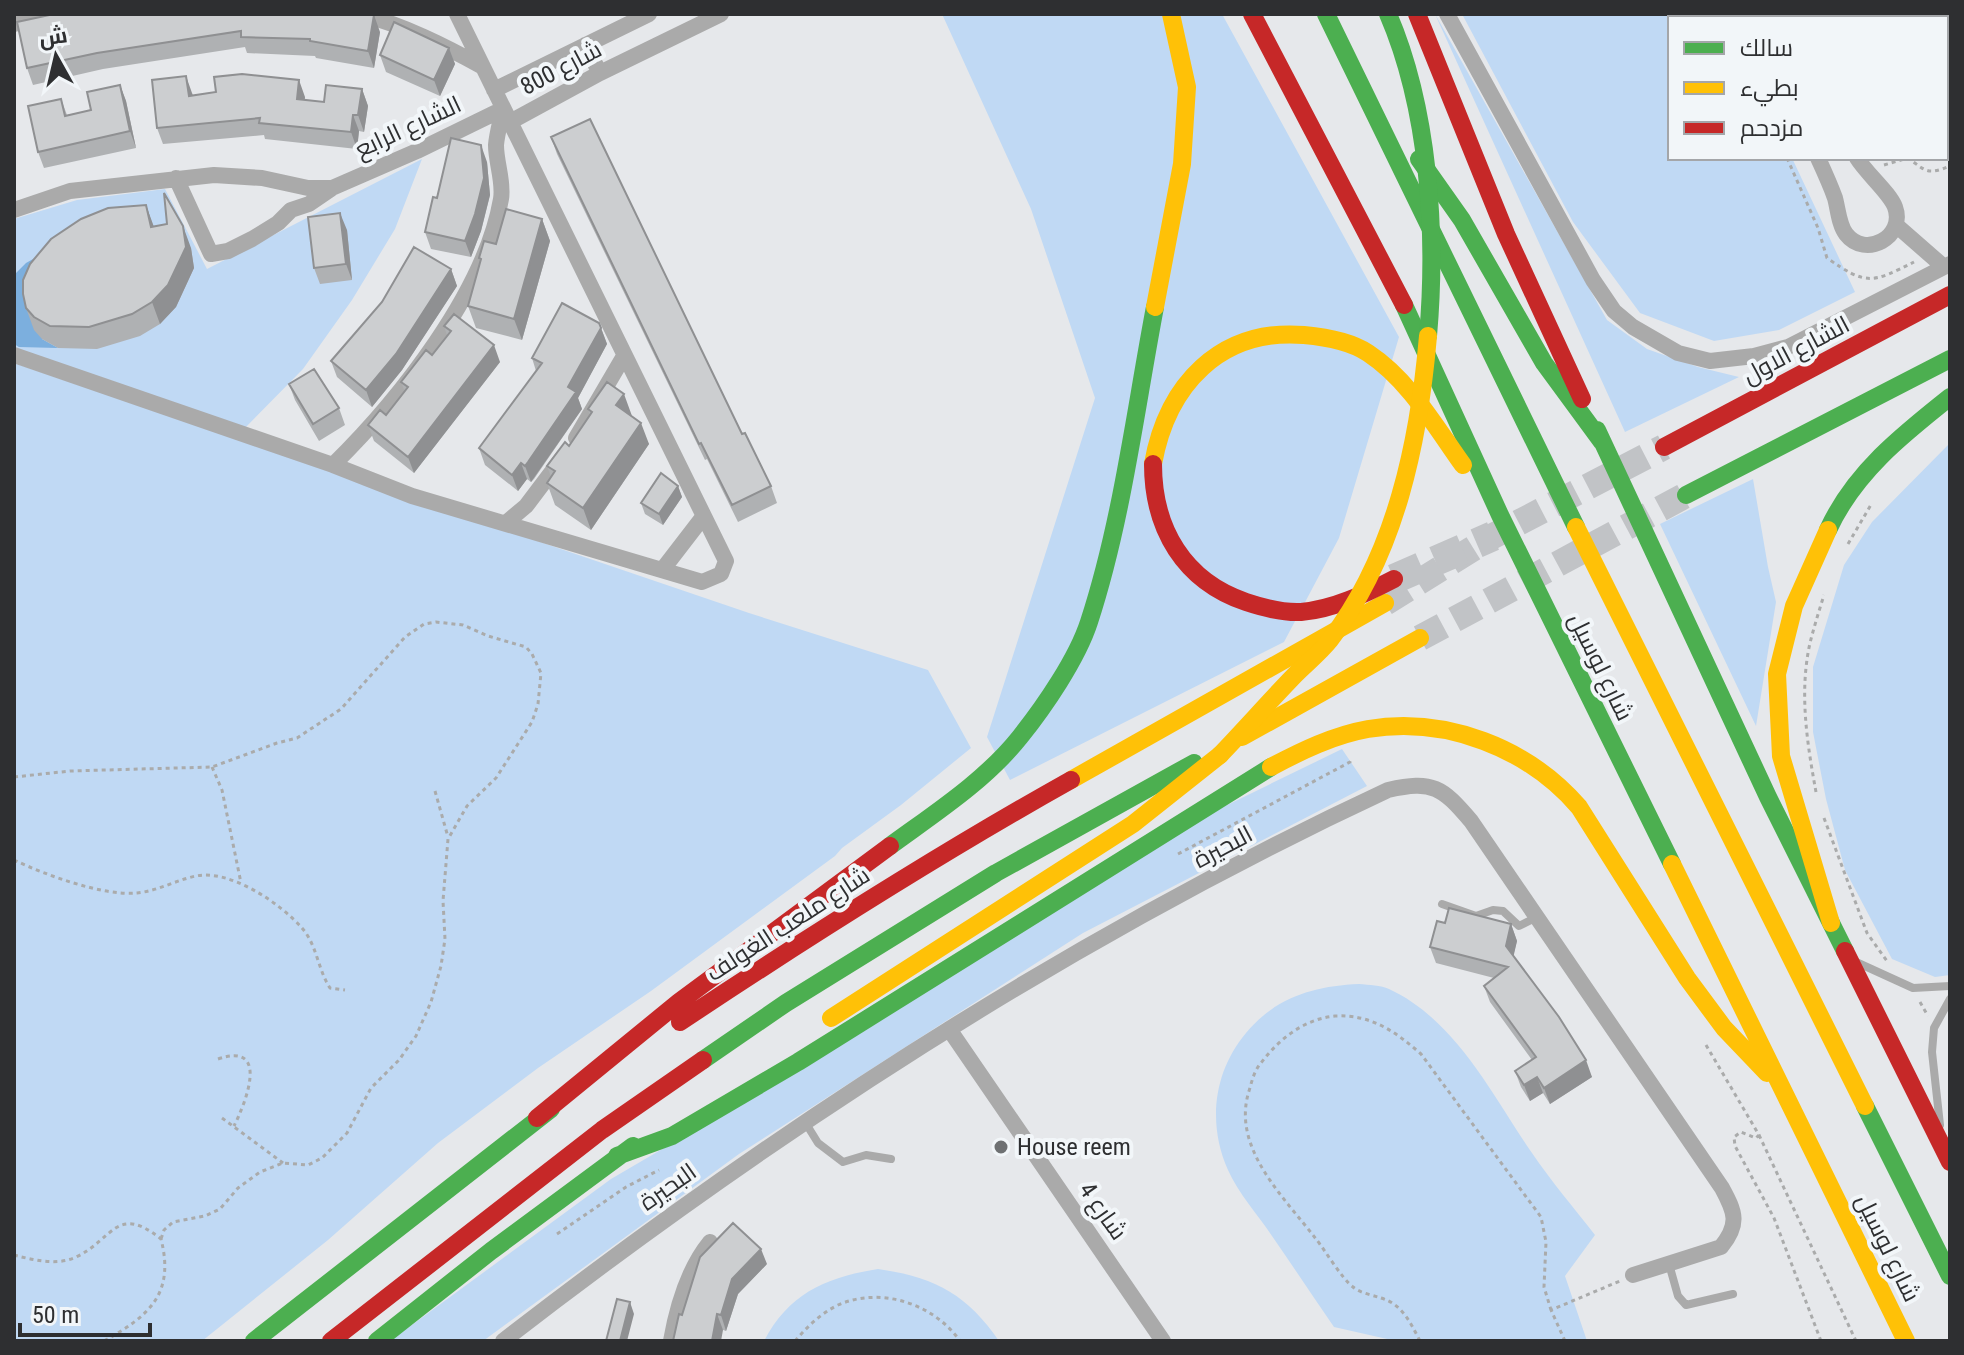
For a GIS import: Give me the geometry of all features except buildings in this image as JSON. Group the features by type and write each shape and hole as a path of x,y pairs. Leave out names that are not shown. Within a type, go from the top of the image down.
{"main road":[{"path":"537,1118 679,1002 971,786 1019,739 1056,687 1088,625 1114,525 1182,164 1187,87 1171,14"},
{"name":"شارع لوسيل","path":"1252,14 1406,309 1500,515 1906,1341"},
{"name":"شارع لوسيل","path":"1326,14 1673,725 1950,1276"},
{"path":"818,1026 1133,824 1220,755 1286,683 1319,653 1362,589 1402,488 1416,437 1424,382 1430,285 1431,231 1416,102 1409,64 1388,14"},
{"path":"1417,14 1506,234 1602,442 1768,797 1946,1154"},
{"path":"1347,55 1462,220 1544,363 1602,442"},
{"name":"الشارع الاول","path":"1664,447 1950,295"},
{"path":"1394,579 1354,599 1296,612 1252,604 1204,582 1178,552 1158,508 1153,465 1167,415 1191,379 1222,349 1273,333 1321,335 1368,352 1403,384 1500,515"},
{"path":"1686,495 1950,359"},
{"path":"1831,923 1781,756 1777,674 1794,606 1837,511 1895,440 1950,397"},
{"name":"شارع ملعب الغولف","path":"254,1341 537,1118 773,960 969,837 1385,603"},
{"path":"331,1341 590,1139 786,1003 996,873 1420,638"},
{"path":"617,1156 643,1151 805,1057 947,971 1268,767 1346,735 1390,726 1423,726 1491,742 1548,776 1601,835 1713,1016 1739,1047 1783,1088"},
{"path":"377,1341 617,1156 740,1075"}],"street":[{"path":"14,24 53,14"},
{"path":"361,14 395,23 483,67"},
{"path":"14,355 333,465 412,496 702,582 715,577 724,570 726,561 457,14"},
{"name":"شارع 800","path":"494,90 649,14"},
{"name":"شارع 800","path":"507,116 721,14"},
{"name":"الشارع الاول","path":"1447,14 1600,291 1614,311 1633,327 1678,353 1710,361 1754,356 1788,347 1947,265"},
{"path":"585,45 600,73"},
{"path":"333,465 380,414 442,333 493,235 502,195 496,145 507,116"},
{"name":"الشارع الرابع","path":"176,178 211,254 228,251 278,223 291,210 309,204 332,188 507,116"},
{"path":"1819,160 1834,195 1842,228 1852,240 1866,245 1882,242 1896,225 1896,210 1893,202 1861,164"},
{"name":"الشارع الرابع","path":"14,210 70,191 214,175 262,178 308,188 332,188"},
{"path":"1896,225 1947,265"},
{"path":"507,522 526,506 577,437 624,356"},
{"path":"663,569 703,517"},
{"name":"البحيرة","path":"503,1341 629,1244 805,1121 949,1029 1060,963 1250,860 1388,790 1413,785 1441,791 1471,821 1722,1188 1733,1209 1731,1235 1721,1247 1633,1275"},
{"name":"شارع 4","path":"949,1029 1163,1341"},
{"path":"671,1341 683,1295 700,1255 710,1242"}],"lane":[{"path":"1442,904 1476,916 1493,910 1503,911 1519,926 1537,917"},
{"path":"1850,959 1913,988 1950,986"},
{"path":"1946,1154 1932,1052 1934,1028 1950,999"},
{"path":"805,1121 818,1143 843,1162 866,1155 891,1159"},
{"path":"1669,1264 1678,1296 1686,1305 1733,1294"}],"path":[{"path":"1788,160 1804,193"},
{"path":"1861,164 1892,160"},
{"path":"1911,160 1926,172 1933,173 1950,166"},
{"path":"1846,548 1876,496"},
{"path":"1817,800 1808,751 1804,696 1810,644 1825,591"},
{"path":"14,777 70,771 212,767 297,738 321,724 341,709 415,629 436,622 463,625 526,647 541,673 538,704 532,722 496,778 467,806 448,839"},
{"path":"1174,857 1350,762 1355,750"},
{"path":"212,767 222,790 241,884"},
{"path":"104,1341 140,1319 160,1293 165,1272 161,1239 164,1230 173,1222 220,1209 260,1172 283,1163 308,1165 340,1142 352,1126 371,1088 399,1060 420,1028 441,966 445,939 443,901 448,839 435,791"},
{"path":"1823,815 1867,933 1888,963"},
{"path":"14,860 83,885 123,893 138,893 198,875 220,875 241,884 287,913 305,931 330,988 345,990"},
{"path":"1913,988 1934,1028"},
{"path":"1420,1341 1408,1317 1391,1301 1352,1287 1258,1163 1247,1133 1246,1100 1256,1069 1276,1043 1303,1025 1335,1016 1367,1019 1397,1032 1421,1054 1541,1217 1546,1242 1544,1287 1565,1341"},
{"path":"1701,1037 1759,1135 1856,1341"},
{"path":"218,1059 234,1055 240,1057 246,1061 252,1076 245,1105 234,1126"},
{"path":"222,1118 283,1163"},
{"path":"1759,1135 1756,1138 1741,1132 1734,1137 1735,1146 1774,1218 1821,1341"},
{"path":"550,1238 626,1187 668,1165"},
{"path":"14,1255 51,1261 67,1260 81,1254 125,1223 142,1226 161,1239"},
{"path":"1551,1310 1633,1275"},
{"path":"795,1341 813,1321 839,1305 869,1297 900,1299 929,1311 960,1341"}],"shaded area":[{"path":"942,14 1222,14 1399,337 1339,538 1284,642 1010,780 987,737 1095,398 1031,209"},
{"path":"1435,14 1607,320 1647,349 1739,377 1625,432"},
{"path":"1462,14 1724,14 1668,16 1668,160 1793,160 1855,292 1779,330 1714,341 1640,313 1573,222"},
{"path":"422,159 395,229 352,300 303,369 244,429 14,350 14,219 77,200 165,189 207,269"},
{"path":"14,363 749,613 928,670 971,748 835,856 438,1143 328,1240 202,1341 14,1341"},
{"path":"1950,443 1950,975 1935,977 1892,959 1845,870 1826,799 1813,732 1813,667 1844,565 1872,522"},
{"path":"1753,479 1776,602 1756,726 1660,524"},
{"path":"1342,749 1367,786 1083,933 739,1154 483,1341 390,1341 611,1179 835,1048 1219,809"},
{"path":"1359,984 1386,988 1413,1003 1453,1039 1539,1163 1595,1235 1565,1276 1587,1341 1396,1341 1334,1327 1237,1187 1221,1152 1216,1116 1221,1081 1235,1048 1258,1021 1283,1002 1327,987"},
{"path":"878,1269 916,1277 948,1290 974,1311 999,1341 764,1341 785,1311 811,1290 842,1277"}],"water":[{"path":"51,249 42,339 58,348 19,347 14,344 14,275 26,263"}],"tunnel":[{"path":"1385,603 1493,536 1664,447"},
{"path":"1420,638 1686,495"},
{"path":"1394,579 1493,536"}],"traffic: fast":[{"path":"1326,14 1576,527"},
{"path":"1388,14 1413,90 1427,172 1431,256 1428,336"},
{"path":"1419,159 1462,220 1544,363 1602,442"},
{"path":"1404,305 1500,515 1672,864"},
{"path":"890,846 959,796 1006,753 1049,697 1077,651 1089,622 1110,545 1155,307"},
{"path":"1686,495 1950,359"},
{"path":"1828,530 1865,473 1897,441 1950,397"},
{"path":"1597,430 1768,797 1845,951"},
{"path":"703,1060 786,1003 996,873 1194,763"},
{"path":"617,1156 672,1136 798,1062 1271,767"},
{"path":"1865,1106 1950,1276"},
{"path":"254,1341 551,1109"},
{"path":"377,1341 491,1251 633,1146"}],"traffic: slow":[{"path":"1155,307 1182,164 1187,87 1171,14"},
{"path":"1153,464 1160,435 1171,410 1202,367 1223,352 1247,341 1274,335 1304,335 1354,345 1383,364 1420,404 1463,465"},
{"path":"1220,755 1330,640 1353,607 1372,571 1388,534 1410,456 1428,336"},
{"path":"1576,527 1865,1106"},
{"path":"1828,530 1794,606 1777,674 1781,756 1831,923"},
{"path":"1071,780 1385,603"},
{"path":"1242,737 1420,638"},
{"path":"1271,767 1343,735 1397,726 1456,732 1484,741 1535,768 1579,807 1687,978 1724,1028 1767,1073"},
{"path":"831,1018 1133,824 1220,755"},
{"path":"1672,864 1906,1341"}],"traffic: jam":[{"path":"1252,14 1404,305"},
{"path":"1417,14 1506,234 1582,399"},
{"path":"1664,447 1950,295"},
{"path":"1153,464 1159,510 1176,550 1205,581 1224,593 1267,608 1301,612 1337,604 1394,579"},
{"path":"680,1022 873,897 1071,780"},
{"path":"537,1118 679,1002 890,846"},
{"path":"1845,951 1950,1162"},
{"path":"331,1341 602,1130 703,1060"}],"place":[{"name":"House reem","path":"1001,1147"}]}
